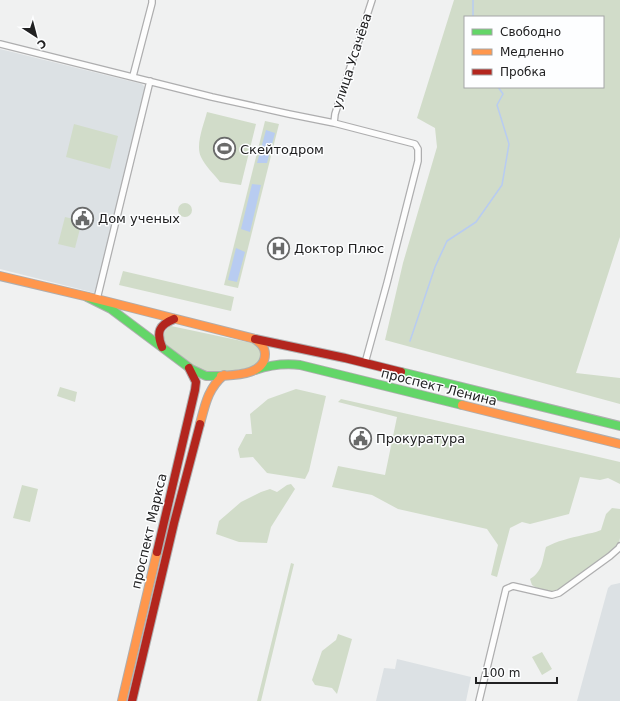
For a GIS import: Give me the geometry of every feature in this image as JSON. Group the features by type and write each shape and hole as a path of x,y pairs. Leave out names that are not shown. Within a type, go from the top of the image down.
{"main road":[{"path":"0,276 174,319"},
{"path":"87,297 111,309 164,350"},
{"path":"164,350 158,337 158,332 162,325 174,319"},
{"name":"проспект Ленина","path":"174,319 254,339 365,363 620,426"},
{"path":"253,371 259,368 265,356 262,344 254,339"},
{"name":"проспект Ленина","path":"164,350 189,368 208,376 253,371 269,366 284,364 300,365 620,444"},
{"name":"проспект Маркса","path":"122,701 194,397 196,382 189,368"},
{"name":"проспект Маркса","path":"132,701 174,523 206,401 214,384 224,375"},
{"path":"194,397 206,401"}],"street":[{"name":"улица Усачёва","path":"334,123 335,114 372,0"},
{"path":"133,76 152,2"},
{"path":"0,44 133,76 212,97 334,123 414,144 418,149 418,160 365,363"},
{"path":"97,299 150,81"},
{"path":"479,701 506,589 513,586 552,595 559,593 610,556 620,546"}],"shaded area":[{"path":"0,49 142,84 146,88 95,293 0,269"},
{"path":"620,583 620,701 577,701 608,588 611,585"},
{"path":"397,659 471,677 466,701 376,701 384,668 395,669"}],"green space":[{"path":"454,0 620,0 620,237 576,373 620,378 620,404 385,340 403,263 437,147 435,128 417,118"},
{"name":"Скейтодром","path":"207,112 256,124 241,185 220,182 207,167 201,157 199,152 199,141"},
{"path":"265,121 279,124 238,288 224,285"},
{"path":"74,124 118,136 110,169 66,157"},
{"path":"182,203 188,203 192,207 192,213 188,217 182,217 178,213 178,207"},
{"path":"65,217 82,221 75,248 58,244"},
{"path":"123,271 234,297 231,311 119,285"},
{"path":"171,326 256,344 261,349 261,360 256,365 249,368 209,374 200,370 168,347 164,335 166,330"},
{"path":"60,387 77,392 75,402 57,396"},
{"path":"296,389 326,396 309,471 305,479 267,473 253,457 240,458 238,449 246,434 252,434 250,414 268,399"},
{"path":"341,399 620,462 620,484 608,478 600,480 580,477 569,514 530,524 522,522 510,528 497,577 491,575 498,545 487,529 398,509 372,495 332,487 338,466 385,475 397,417 338,402"},
{"path":"291,484 295,489 271,527 267,543 239,542 216,534 219,521 241,502 270,489 277,492"},
{"path":"22,485 38,489 30,522 13,518"},
{"path":"612,508 620,509 620,538 619,543 610,552 578,577 554,592 540,590 532,585 530,579 540,569 546,547 564,540 601,530 606,514"},
{"path":"291,563 294,564 261,701 257,701"},
{"path":"338,634 352,639 337,694 332,688 315,685 312,680 322,651 336,640"},
{"path":"542,652 552,669 542,675 532,657"}],"water":[{"path":"266,130 275,133 267,163 257,163"},
{"path":"252,184 261,185 250,232 241,229"},
{"path":"236,248 245,252 237,282 228,280"}],"waterway":[{"path":"473,0 473,16"},
{"path":"410,341 435,267 447,241 476,222 502,185 509,144 497,105 503,94 499,88"}],"traffic: fast":[{"path":"87,297 111,309 191,369 206,376 221,376"},
{"path":"255,370 277,365 300,365 462,405"},
{"path":"401,372 620,426"}],"traffic: slow":[{"path":"0,276 255,339 262,345 265,354 264,361 255,370 241,374 221,376"},
{"path":"200,424 211,391 214,385 224,375"},
{"path":"462,405 620,444"},
{"path":"122,701 157,552"}],"traffic: jam":[{"path":"162,347 159,337 160,330 165,324 174,319"},
{"path":"255,339 345,358 401,372"},
{"path":"157,552 195,390 196,382 189,368"},
{"path":"132,701 174,523 200,424"}],"place":[{"name":"Скейтодром","path":"225,149"},
{"name":"Дом ученых","path":"83,218"},
{"name":"Доктор Плюс","path":"279,248"},
{"name":"Прокуратура","path":"360,438"}]}
